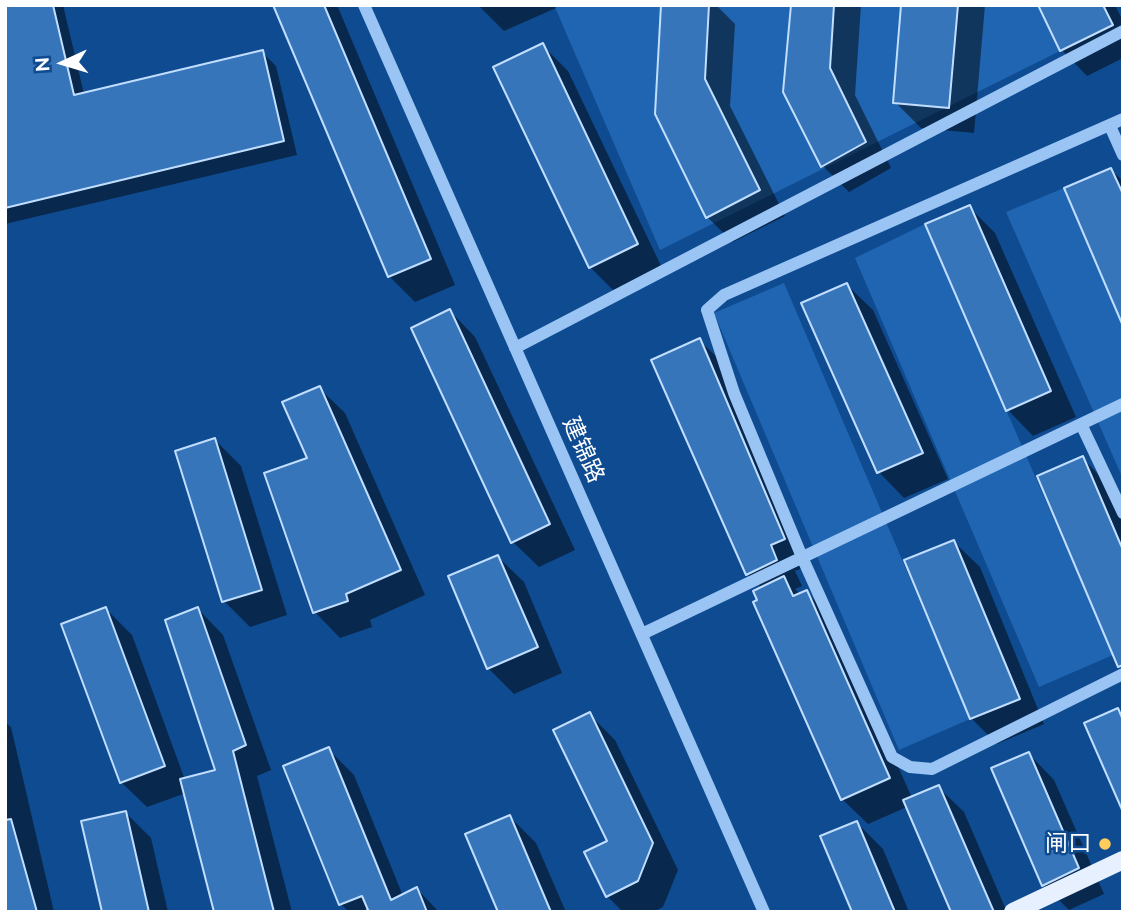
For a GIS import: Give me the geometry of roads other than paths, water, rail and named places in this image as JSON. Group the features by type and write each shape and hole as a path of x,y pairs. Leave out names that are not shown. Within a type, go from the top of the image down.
{"main road":[{"path":"1013,912 1123,860"}],"street":[{"name":"建锦路","path":"364,5 764,912"},
{"path":"515,348 1123,31"},
{"path":"1123,120 724,296 707,310 734,393 802,557 892,757 910,767 932,769 1123,674"},
{"path":"1110,127 1123,155"},
{"path":"642,634 1123,404"},
{"path":"1081,424 1123,513"}],"place":[{"name":"闸口","path":"1105,844"}]}
